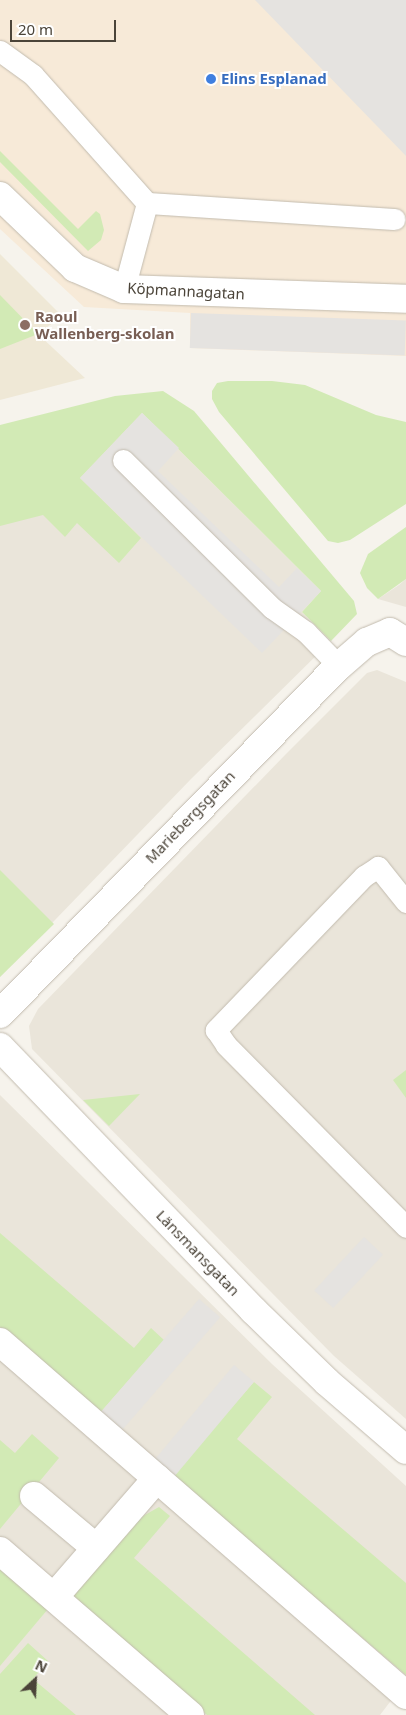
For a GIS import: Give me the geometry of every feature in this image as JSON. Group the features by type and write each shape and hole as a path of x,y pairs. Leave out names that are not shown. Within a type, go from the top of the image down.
{"street":[{"name":"Köpmannagatan","path":"0,196 75,268 124,288 406,299"},
{"name":"Mariebergsgatan","path":"0,1014 339,666 368,642 398,637"},
{"name":"Länsmansgatan","path":"0,1047 253,1310 327,1382 406,1450"},
{"path":"0,1342 406,1695"},
{"path":"54,1597 157,1478"},
{"path":"34,1496 96,1548"},
{"path":"0,1551 190,1715"}],"lane":[{"path":"0,51 33,76 148,203 394,219"},
{"path":"124,288 148,203"},
{"path":"123,460 272,608 306,632 339,666"},
{"path":"406,902 378,867 364,876 216,1030 226,1045 406,1227"}],"shaded area":[{"path":"0,0 406,0 406,356 190,348 190,313 84,307 0,229"},
{"path":"255,0 406,0 406,156"},
{"name":"Raoul Wallenberg-skolan","path":"0,254 62,316 38,334 85,378 0,400"},
{"path":"191,313 406,321 405,355 190,348"},
{"path":"142,413 321,591 302,612 331,641 191,779 0,977 0,440"},
{"path":"142,413 179,448 158,471 279,587 297,568 321,591 262,653 80,478"},
{"path":"406,579 406,607 378,599 399,585"},
{"path":"377,670 406,682 406,1419 334,1356 32,1049 29,1026 38,1009 286,754 367,673"},
{"path":"0,1095 272,1364 406,1486 406,1681 380,1715 0,1715"},
{"path":"364,1237 383,1255 333,1308 314,1290"},
{"path":"199,1299 220,1317 120,1432 99,1414"},
{"path":"234,1365 254,1382 174,1477 154,1461"}],"green space":[{"path":"0,151 78,229 96,211 100,214 104,230 101,240 88,251 0,162"},
{"path":"0,295 38,334 0,349"},
{"path":"228,381 272,381 305,385 376,415 406,422 406,504 350,540 338,543 328,541 219,412 212,399 212,391 217,383"},
{"path":"163,391 194,411 354,601 357,614 331,641 302,612 321,591 142,413 80,478 141,538 119,563 77,523 65,537 43,515 0,526 0,425 115,396"},
{"path":"406,527 406,579 378,599 367,588 360,573 368,554"},
{"path":"0,870 54,924 0,977"},
{"path":"406,1070 406,1098 393,1080"},
{"path":"140,1094 109,1126 83,1100"},
{"path":"0,1233 134,1348 151,1328 164,1340 99,1414 0,1327"},
{"path":"254,1382 272,1397 237,1439 406,1583 406,1675 172,1476"},
{"path":"32,1434 59,1458 0,1529 0,1440 15,1453"},
{"path":"159,1507 170,1516 134,1558 315,1715 207,1715 70,1598 136,1520"},
{"path":"0,1566 48,1609 0,1666"},
{"path":"28,1643 48,1661 33,1679 76,1715 0,1715 0,1674"}],"place":[{"name":"Elins Esplanad","path":"211,79"},
{"name":"Raoul Wallenberg-skolan","path":"25,325"}]}
